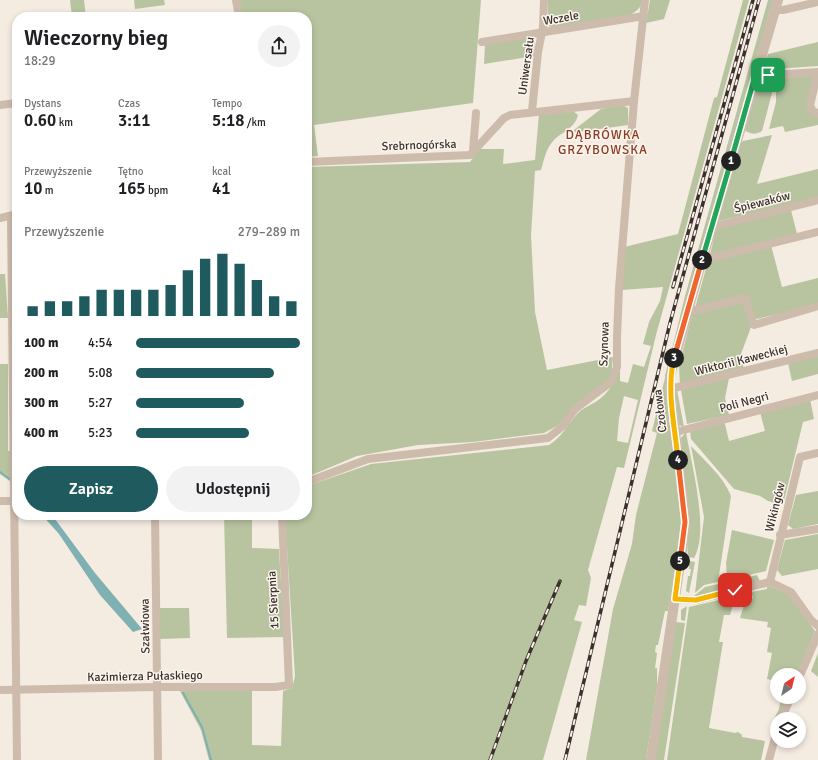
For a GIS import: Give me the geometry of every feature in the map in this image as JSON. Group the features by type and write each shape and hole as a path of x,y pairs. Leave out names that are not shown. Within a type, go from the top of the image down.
{"street":[{"path":"236,0 238,12"},
{"name":"Uniwersału","path":"532,111 538,52 542,33 544,0"},
{"name":"Szynowa","path":"312,480 368,459 548,438 563,426 575,409 611,382 617,367 617,315 634,101 645,0"},
{"path":"776,5 783,10 818,2"},
{"name":"Czołowa","path":"651,760 685,522 670,389 672,368 776,5"},
{"name":"Wczele","path":"482,42 644,16"},
{"path":"755,76 818,72 810,105 812,110 818,114"},
{"name":"Srebrnogórska","path":"312,162 470,155 504,118 510,115 532,111 634,101"},
{"path":"0,105 12,104"},
{"path":"473,151 476,113"},
{"name":"Śpiewaków","path":"712,227 818,200"},
{"path":"0,218 12,215"},
{"path":"702,260 818,232"},
{"path":"688,312 745,298 754,325 818,306"},
{"name":"Wiktorii Kaweckiej","path":"670,389 818,353"},
{"name":"Poli Negri","path":"676,432 818,395"},
{"name":"Wikingów","path":"770,582 780,535 800,457 818,453"},
{"path":"0,501 12,501"},
{"path":"15,520 17,760"},
{"name":"Szałwiowa","path":"155,520 158,760"},
{"name":"15 Sierpnia","path":"282,520 289,685"},
{"path":"780,535 818,529"},
{"path":"675,599 696,600 770,582 791,592 811,620 818,626"},
{"path":"803,668 818,634"},
{"name":"Kazimierza Pułaskiego","path":"0,690 157,687 275,687 289,685"},
{"path":"769,760 772,748"}],"green space":[{"path":"70,0 84,0 85,12 71,12"},
{"path":"134,0 164,0 165,5 135,9"},
{"path":"238,0 481,0 473,103 314,125 318,156 312,157 312,12 240,12"},
{"path":"548,0 642,0 638,9 630,15 554,28 548,26"},
{"path":"650,0 670,0 664,19 646,23"},
{"path":"743,0 749,0 656,335 624,468 617,467 588,570 591,578 586,606 579,605 574,620 582,622 543,760 209,760 201,730 180,691 252,691 252,745 281,746 283,691 292,688 295,676 285,520 312,520 312,484 371,464 549,445 554,442 578,413 597,401 608,391 620,369 620,381 628,383 633,364 644,367 651,346 643,344 649,322 660,301 663,287 622,290 624,247 678,234 714,98 717,97","holes":["624,396 638,400 628,443 617,441 619,418"]},
{"path":"768,0 773,0 665,379 682,529 668,611 665,611 658,645 656,645 655,652 657,653 655,668 657,668 657,687 646,760 586,760 613,609 632,544 636,515 657,433 652,431 685,296"},
{"path":"535,36 534,56 484,64 485,45"},
{"path":"818,42 818,66 762,70 768,54"},
{"path":"810,75 813,76 809,112 818,117 818,125 785,132 783,126 769,129 776,102 776,79"},
{"path":"760,77 769,78 772,93 762,131 754,134 745,131"},
{"path":"622,105 628,108 628,125 570,133 601,109"},
{"path":"573,111 578,115 574,123 551,143 541,170 535,171 531,235 535,312 547,370 613,357 611,378 557,426 544,433 473,442 418,445 357,456 312,475 312,167 470,162 479,149 504,149 503,164 535,160 539,114"},
{"path":"772,135 757,184 818,169 818,198 718,221 739,145 743,141"},
{"path":"791,210 797,234 710,255 716,228"},
{"path":"771,245 782,287 818,278 818,305 757,319 754,317 748,296 695,308 708,261"},
{"path":"0,274 5,274 8,318 0,318"},
{"path":"741,301 744,305 751,327 741,354 744,370 680,385 679,366 692,314"},
{"path":"818,356 818,374 792,381 788,363"},
{"path":"0,364 8,364 8,451 11,451 11,482 0,474"},
{"path":"729,378 725,398 729,415 687,424 681,390"},
{"path":"677,390 684,427 679,425 675,393"},
{"path":"810,399 814,419 803,422 783,505 768,501 760,496 734,489 691,439 690,430 724,420 729,441 765,431 760,412"},
{"path":"686,432 700,514 698,546 694,558 688,557 681,438"},
{"path":"691,446 719,475 731,496 718,582 704,585 695,593 704,517"},
{"path":"818,491 818,524 793,529 788,525 796,495"},
{"path":"224,520 252,520 252,548 279,549 284,637 227,638"},
{"path":"732,530 774,540 766,571 727,580 726,563"},
{"path":"818,534 818,569 782,576 777,570 785,540"},
{"path":"690,561 695,562 689,593 686,591 688,576 690,576 691,569 689,569"},
{"path":"757,575 760,581 726,589 724,588 723,583"},
{"path":"718,584 718,591 693,597 705,587"},
{"path":"769,586 788,594 815,631 800,668 770,668 770,680 767,679 772,653 767,652 771,628 767,627 768,622 740,618 745,602 750,604 750,599 753,598 752,595 748,596 748,598 745,597 746,593 767,589"},
{"path":"732,597 734,601 730,615 724,615 719,642 723,642 709,728 735,733 738,732 742,735 742,737 765,741 761,760 667,760 689,607"},
{"path":"687,606 685,621 681,620 681,610"},
{"path":"159,608 189,608 190,638 159,639"},
{"path":"676,622 685,623 664,760 654,760"},
{"path":"818,653 818,677 811,671"},
{"path":"780,704 784,704 781,712 778,712"}],"water":[{"path":"46,520 56,520 95,573 142,629 133,632 100,595 59,534"}],"waterway":[{"path":"0,472 11,480"},
{"path":"183,693 202,727 211,760"}],"railway":[{"path":"673,287 753,0"},
{"path":"565,760 670,323 759,0"},
{"path":"490,760 526,661 560,581"}],"district":[{"name":"DĄBRÓWKA GRZYBOWSKA","path":"603,142"}],"route":[{"path":"735,590 696,600 675,599 684,537 685,511 670,389 670,376 755,76 768,75"}]}
